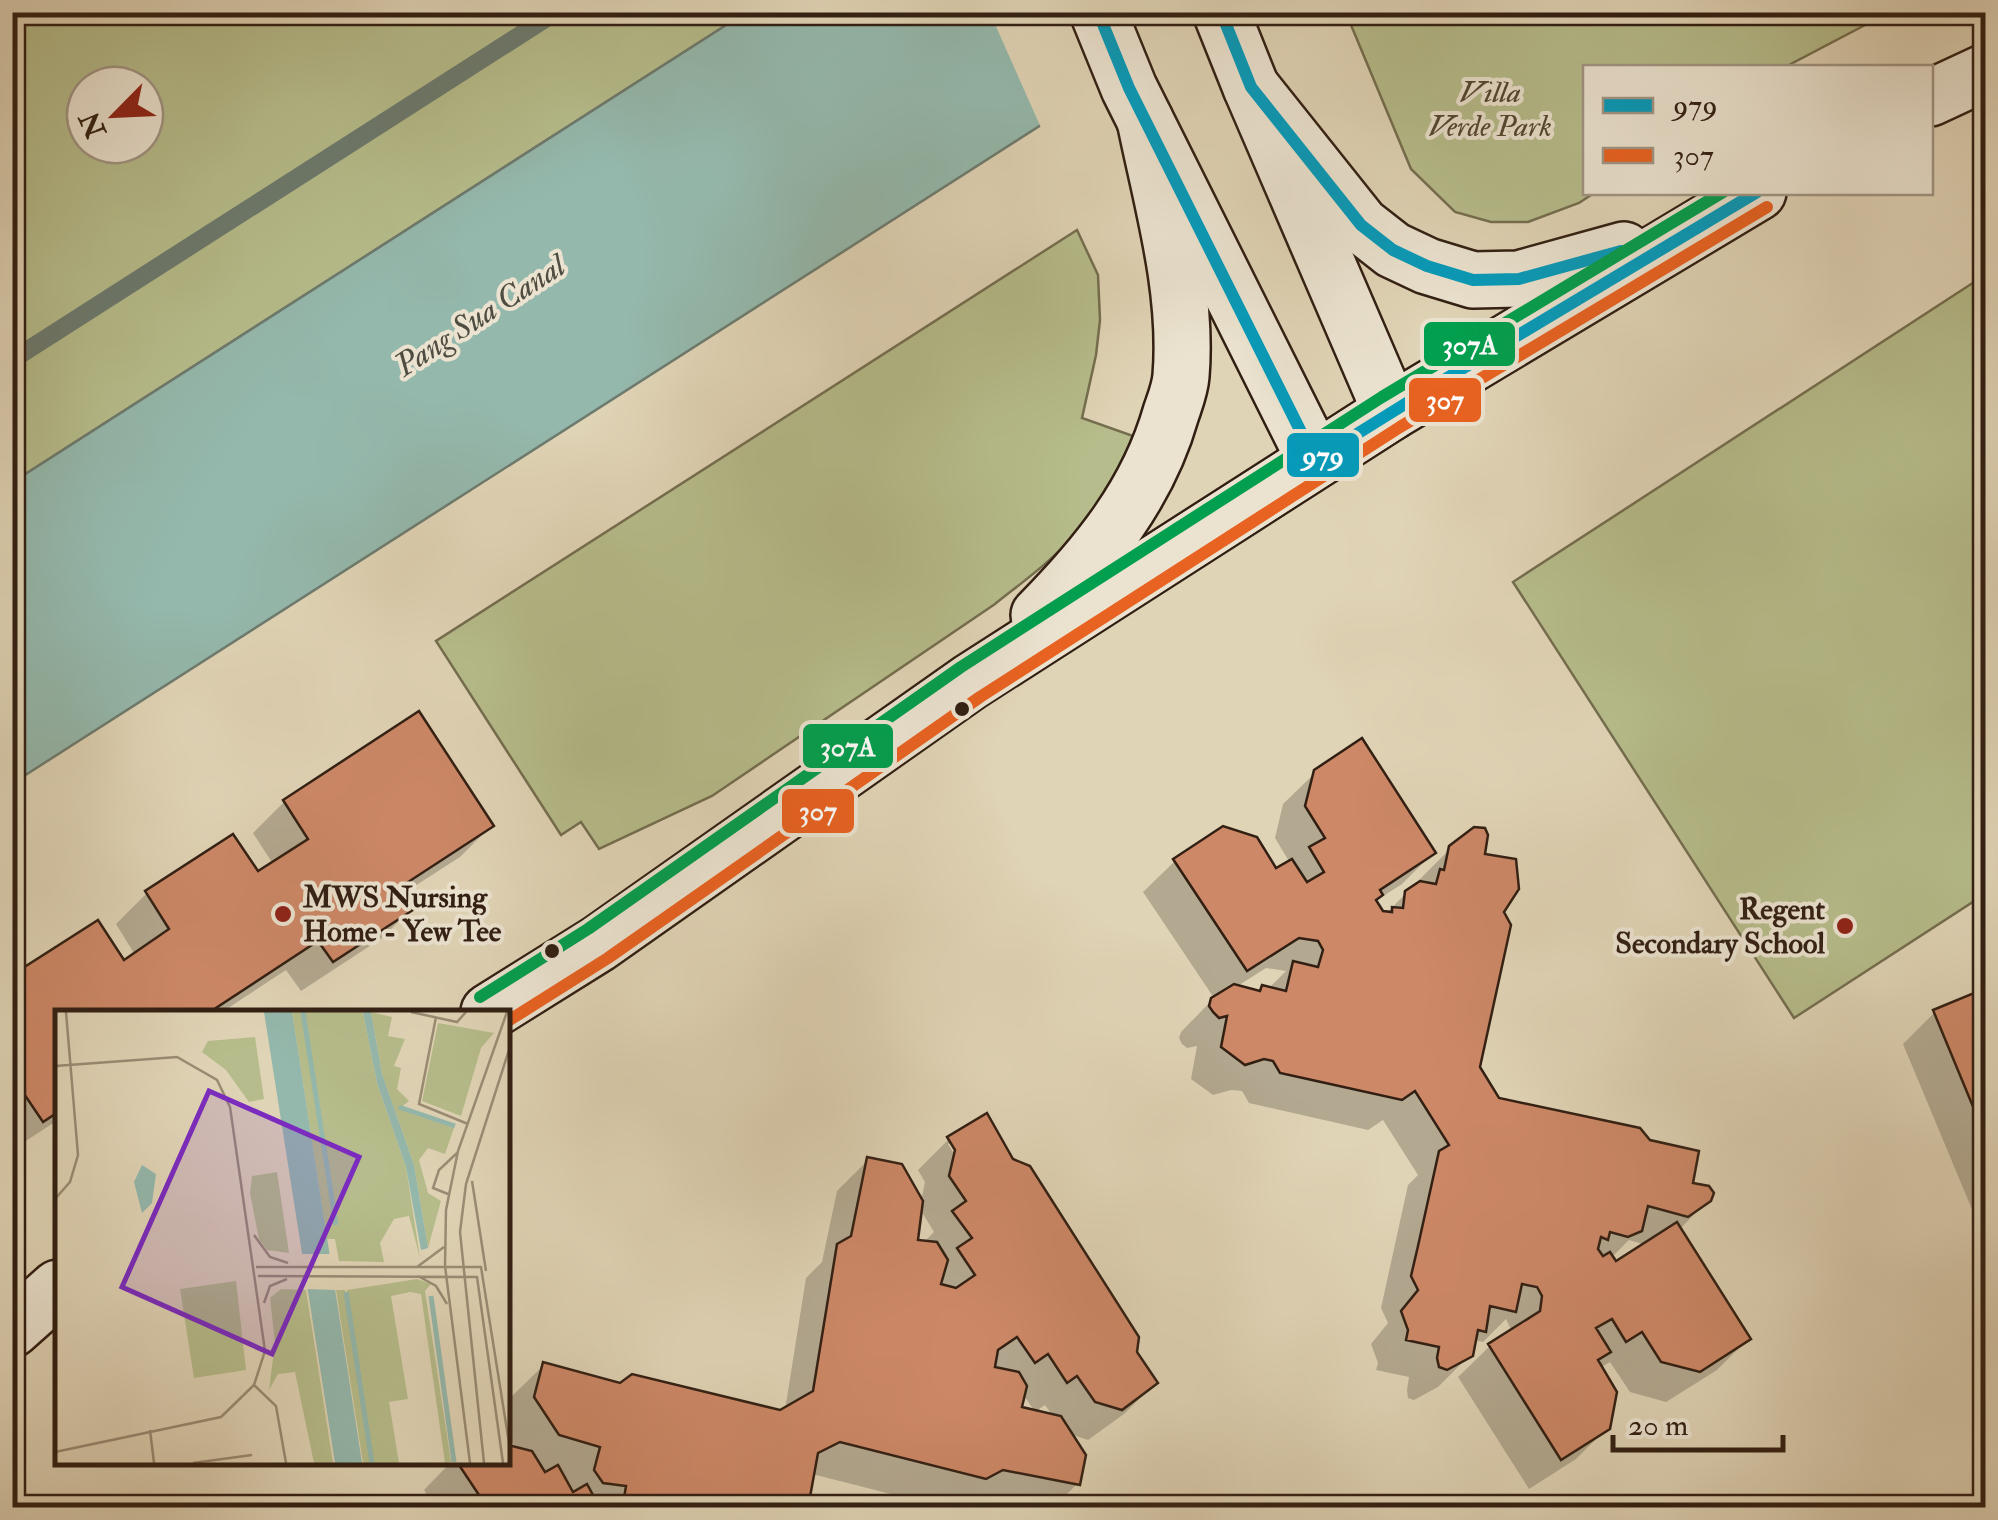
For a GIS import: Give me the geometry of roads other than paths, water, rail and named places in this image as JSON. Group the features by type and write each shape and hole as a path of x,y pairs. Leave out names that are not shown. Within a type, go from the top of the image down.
{"street":[{"path":"1098,12 1137,104 1315,460"},
{"path":"1224,19 1392,412"},
{"path":"1933,97 1986,72"},
{"path":"1251,88 1361,224 1393,250 1427,266 1473,280 1519,278 1694,230"},
{"path":"970,682 1065,589 1116,529 1150,470 1168,427 1181,380 1181,325 1174,265 1137,104"},
{"path":"492,1010 598,944 970,682 1392,412 1753,195"},
{"path":"12,1329 55,1291"}],"water":[{"name":"Pang Sua Canal","path":"745,13 1216,13 13,783 13,482"}],"waterway":[{"path":"12,360 556,12"}],"place":[{"name":"MWS Nursing Home - Yew Tee","path":"283,914"},
{"name":"Regent Secondary School","path":"1845,926"}],"park label":[{"name":"Villa Verde Park","path":"1490,109"}]}
